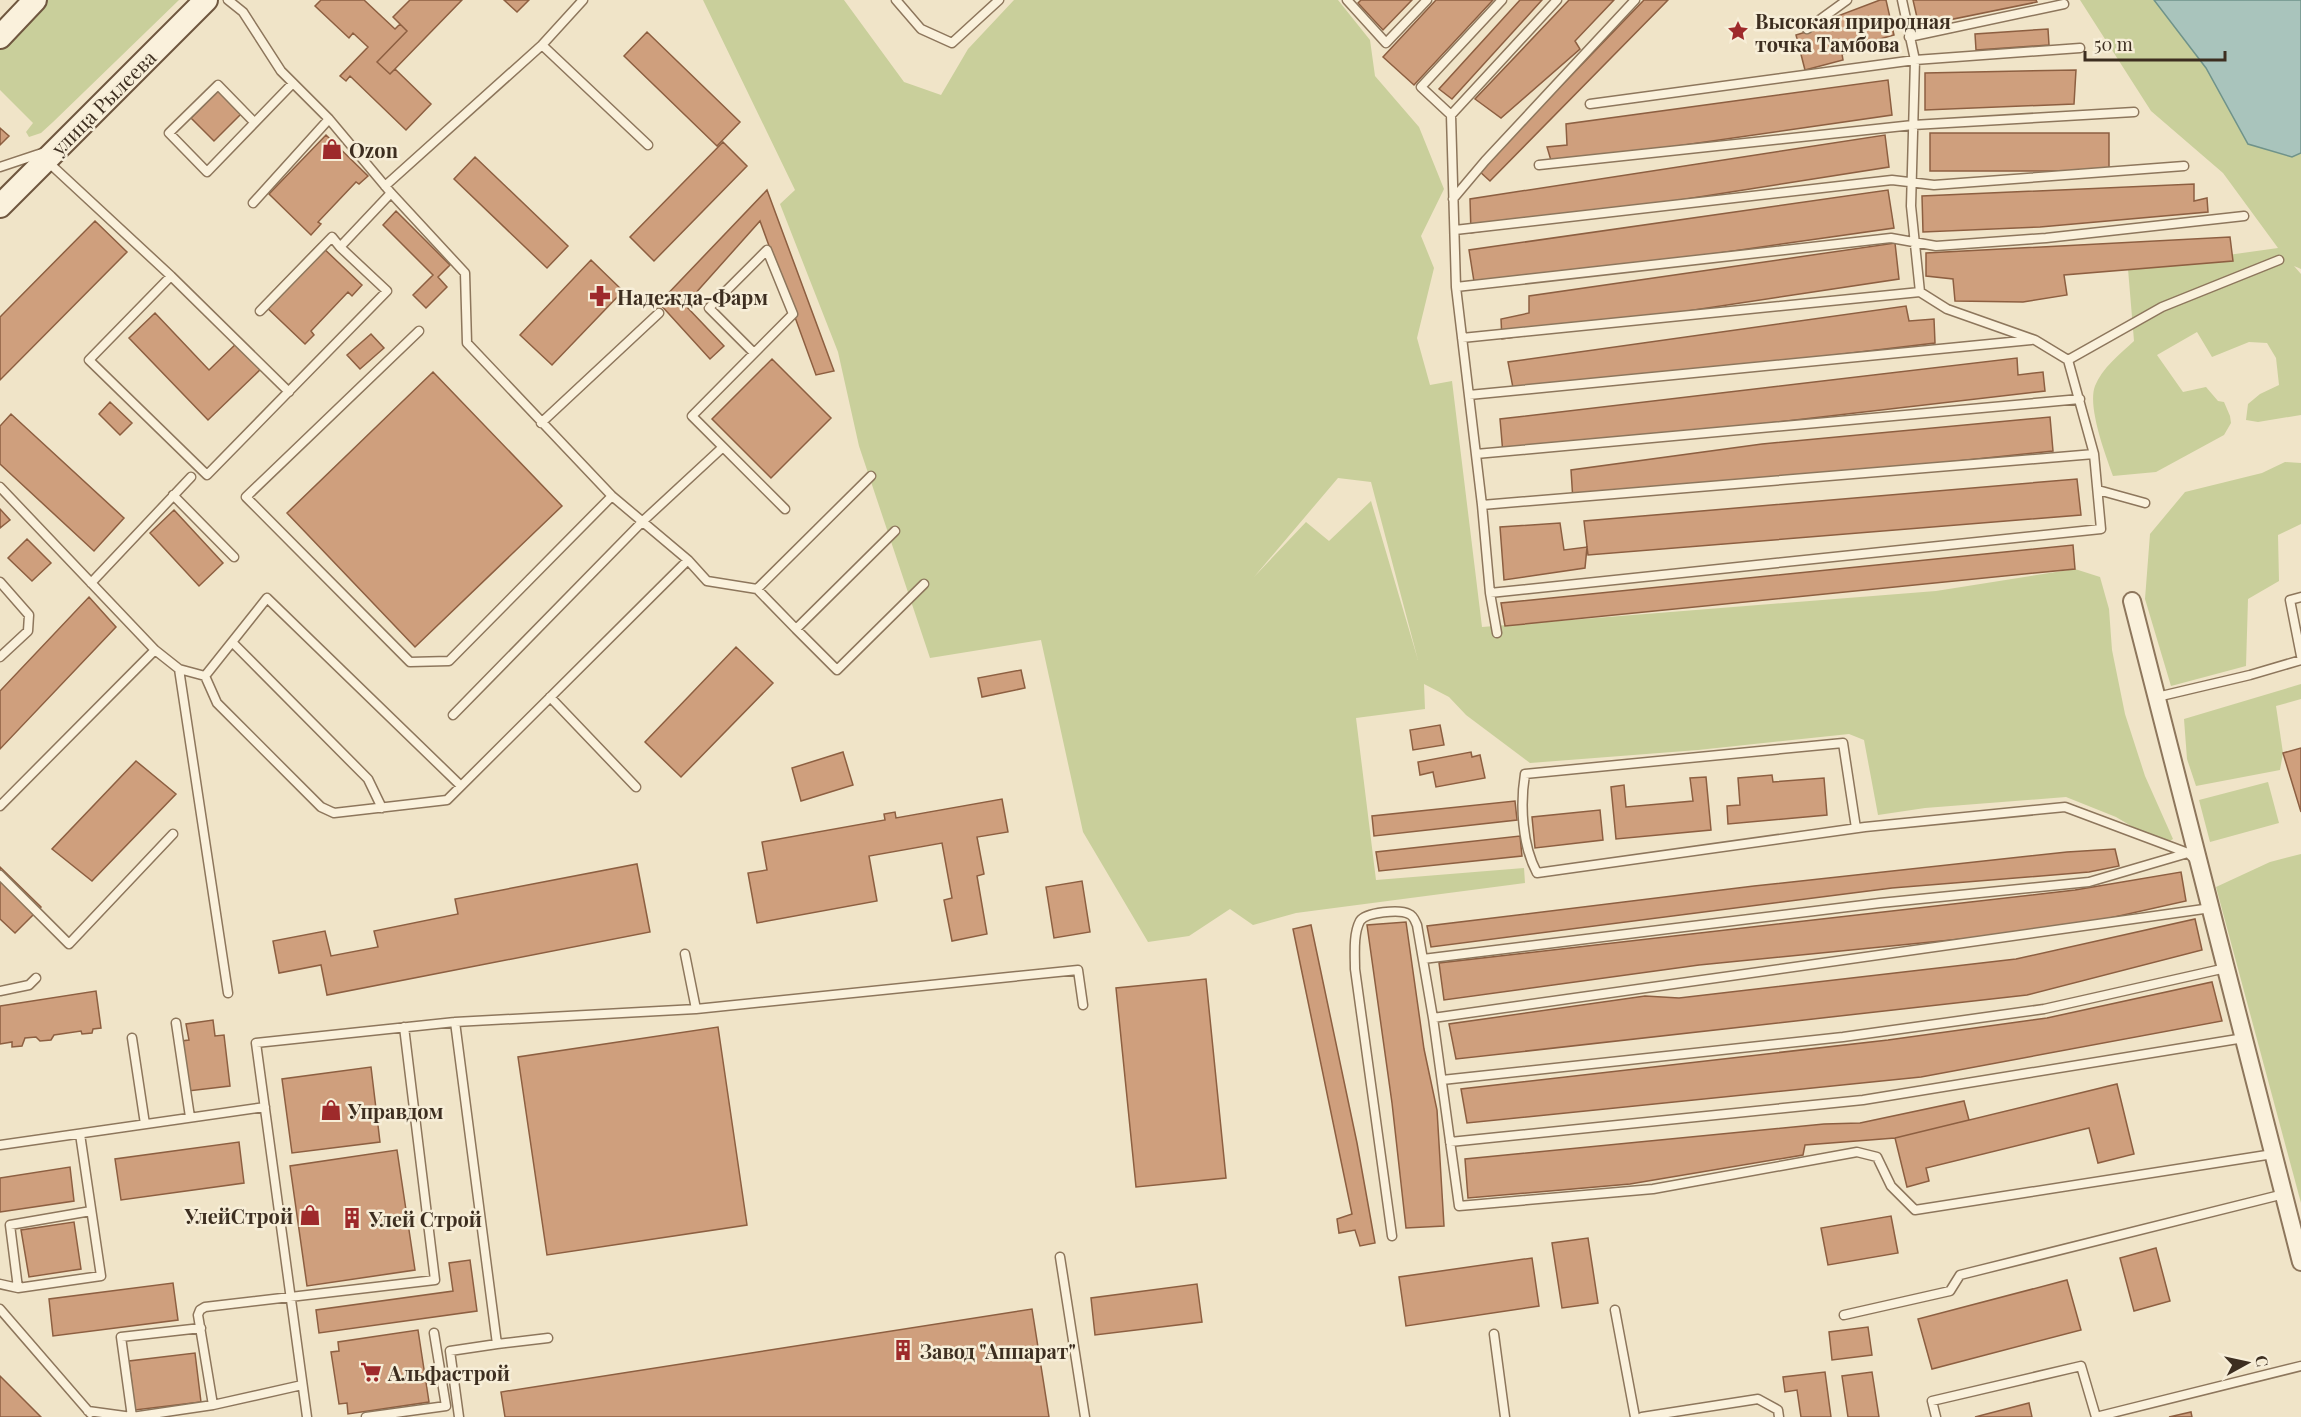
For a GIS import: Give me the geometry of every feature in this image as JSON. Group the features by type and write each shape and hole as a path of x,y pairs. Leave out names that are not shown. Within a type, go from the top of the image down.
{"main road":[{"path":"0,37 35,0"},
{"name":"улица Рылеева","path":"0,206 206,0"}],"street":[{"path":"2132,601 2157,697 2194,859 2211,908 2301,1262"}],"lane":[{"path":"228,0 243,12 280,71 329,119 391,193 465,273 467,343 612,496 688,560 707,581 757,589 837,670 924,584"},
{"path":"385,186 542,45 583,0"},
{"path":"896,0 921,29 952,43 999,0"},
{"path":"1347,0 1386,43 1427,0"},
{"path":"1497,633 1490,593 1456,287 1450,115 1421,87 1502,0"},
{"path":"1450,115 1557,0"},
{"path":"1453,199 1485,161 1635,0"},
{"path":"1807,29 1847,0"},
{"path":"1902,0 1915,60 1911,182 1914,242 1920,291"},
{"path":"1909,37 2064,4"},
{"path":"542,45 648,145"},
{"path":"1590,104 1915,60 2080,48"},
{"path":"254,122 218,85 169,133 207,172 293,83"},
{"path":"1539,165 1913,125 2134,112"},
{"path":"253,203 329,119"},
{"path":"0,167 50,154 289,392"},
{"path":"1455,230 1892,180 1934,185 2184,166"},
{"path":"340,247 391,193"},
{"path":"1456,287 1891,238 1936,246 2046,238 2244,216"},
{"path":"171,276 89,360 207,476 387,291 332,237 260,311"},
{"path":"754,353 709,308 767,250 793,314 692,416 785,508"},
{"path":"2068,360 2162,307 2279,260"},
{"path":"1462,338 1920,291 1947,309 2035,340 2068,360 2094,454 2098,490 2102,530 1490,593"},
{"path":"541,423 659,313"},
{"path":"419,331 246,497 410,662 448,661 612,496"},
{"path":"1469,395 2035,340"},
{"path":"1476,454 2080,399"},
{"path":"453,715 643,521 723,447"},
{"path":"1482,506 2094,454"},
{"path":"757,589 871,476"},
{"path":"91,583 191,477"},
{"path":"0,487 155,650 179,669 205,676"},
{"path":"2098,490 2145,503"},
{"path":"173,495 234,557"},
{"path":"796,629 895,531"},
{"path":"205,676 217,703 321,807 334,813 447,800 688,560"},
{"path":"0,582 29,615 28,631 0,657"},
{"path":"2157,697 2250,675 2301,658 2290,600 2301,597"},
{"path":"205,676 267,598 461,786"},
{"path":"232,642 368,779 382,808"},
{"path":"0,806 155,650"},
{"path":"179,669 228,993"},
{"path":"550,697 636,787"},
{"path":"1856,828 1843,743 1525,774 1522,795 1528,857 1537,873 1856,828 2064,807 2194,859"},
{"path":"0,875 69,944 173,834"},
{"path":"1423,959 1868,905 2088,882 2194,859"},
{"path":"1433,1018 2211,908"},
{"path":"1392,1236 1355,969 1357,928 1364,916 1371,913 1407,912 1417,926 1433,1018 1459,1206 1653,1189 1857,1152 1876,1157 1891,1186 1916,1210 2273,1154"},
{"path":"685,954 696,1009"},
{"path":"1442,1080 1843,1037 2044,1009 2226,968"},
{"path":"307,1417 256,1043 455,1022 696,1009 1078,970 1083,1005"},
{"path":"0,991 29,985 36,978"},
{"path":"455,1022 496,1344"},
{"path":"176,1023 190,1117"},
{"path":"213,1405 199,1312 205,1307 290,1295 435,1280 404,1027"},
{"path":"132,1038 145,1124"},
{"path":"1450,1142 1863,1100 2244,1038"},
{"path":"0,1145 265,1107"},
{"path":"0,1284 18,1288 101,1276 80,1134"},
{"path":"1845,1316 1950,1292 1960,1275 2284,1194"},
{"path":"18,1288 10,1225 91,1211"},
{"path":"1060,1257 1085,1417"},
{"path":"0,1309 90,1414 132,1416 213,1405 302,1384"},
{"path":"1615,1310 1635,1417"},
{"path":"132,1416 122,1337 201,1328"},
{"path":"366,1417 409,1414 446,1406 434,1333"},
{"path":"1494,1334 1505,1417"},
{"path":"459,1417 450,1351 548,1338"},
{"path":"1936,1417 1932,1401 2081,1366 2096,1416 2301,1366"},
{"path":"1642,1417 1758,1399 1778,1410 1779,1417"}],"green space":[{"path":"40,0 179,0 41,133 29,137 26,132 33,123 0,90 0,43"},
{"path":"703,0 844,0 904,82 941,95 968,49 1014,0 1338,0 1370,40 1375,76 1419,127 1444,189 1421,236 1434,268 1417,338 1430,385 1452,381 1482,627 1936,591 2075,569 2100,577 2109,609 2112,650 2125,714 2145,776 2173,839 2163,845 2116,817 2066,797 1925,808 1878,815 1864,740 1849,734 1698,750 1530,763 1466,715 1449,697 1424,684 1425,709 1356,718 1376,880 1524,868 1525,883 1296,913 1253,925 1230,909 1189,936 1148,942 1083,832 1041,640 930,658 859,446 838,352 780,204 795,190","holes":["1338,478 1371,482 1418,660 1371,501 1329,541 1306,522 1254,577"]},
{"path":"2080,0 2154,0 2206,68 2248,144 2292,157 2301,153 2301,269 2294,266 2301,274 2301,415 2258,422 2246,420 2248,404 2260,394 2279,385 2276,358 2267,343 2249,342 2212,357 2197,332 2157,355 2183,392 2206,387 2218,401 2224,402 2231,423 2224,435 2156,472 2113,476 2098,431 2093,406 2093,395 2098,379 2134,341 2128,269 2278,248 2223,173 2151,111"},
{"path":"2285,462 2301,463 2301,524 2278,535 2279,581 2248,599 2246,666 2171,686 2145,599 2150,534 2185,492 2262,473"},
{"path":"2301,684 2301,699 2276,706 2283,753 2280,770 2196,786 2187,759 2184,719"},
{"path":"2268,782 2279,823 2210,842 2199,800"},
{"path":"2301,854 2301,1203 2216,887 2270,862"}],"water":[{"path":"2154,0 2301,0 2301,153 2292,157 2248,144 2206,68"}],"building":[{"path":"321,0 364,0 395,29 400,24 407,31 377,62 390,74 395,69 431,104 406,130 350,76 346,81 340,76 368,47 353,33 349,38 315,6"},
{"path":"410,0 462,0 390,74 377,62 407,31 393,17"},
{"path":"504,0 529,0 517,12"},
{"path":"1361,0 1412,0 1383,30 1358,3"},
{"path":"1436,0 1493,0 1414,85 1383,57"},
{"path":"1520,0 1542,0 1452,99 1439,89"},
{"path":"1569,0 1614,0 1575,41 1580,49 1501,118 1475,99"},
{"path":"1644,0 1668,0 1490,181 1479,171"},
{"path":"1880,0 1886,0 1894,35 1852,47 1853,52 1842,54 1843,60 1805,70 1796,35 1832,24 1835,17"},
{"path":"1913,0 2036,0 2037,2 1919,26"},
{"path":"2048,29 2049,45 1976,50 1975,34"},
{"path":"647,32 740,122 717,146 624,56"},
{"path":"2076,70 2074,104 1925,110 1925,73"},
{"path":"1888,80 1892,115 1552,164 1547,147 1567,145 1566,124"},
{"path":"219,90 242,113 214,141 191,118"},
{"path":"0,128 9,136 0,145"},
{"path":"1930,133 2109,133 2109,171 1930,171"},
{"path":"326,135 368,176 359,184 356,182 318,222 321,224 311,235 269,194"},
{"path":"1885,135 1889,167 1471,233 1470,199"},
{"path":"723,142 747,166 654,261 630,237"},
{"path":"475,157 568,246 547,268 454,179"},
{"path":"2194,184 2194,201 2207,198 2208,212 2040,227 1923,232 1922,196"},
{"path":"767,190 834,371 816,375 760,221 685,305 724,346 710,359 659,303"},
{"path":"1888,190 1894,228 1475,288 1469,250"},
{"path":"396,211 450,265 438,277 447,287 426,308 413,295 433,275 383,225"},
{"path":"95,221 127,252 0,380 0,317"},
{"path":"2230,237 2233,261 2064,275 2067,295 2023,302 1955,301 1953,279 1926,276 1926,253"},
{"path":"1895,243 1899,279 1502,339 1501,319 1529,313 1529,296"},
{"path":"319,244 362,285 352,296 348,292 311,331 314,335 305,344 262,303"},
{"path":"591,260 623,291 552,365 520,335"},
{"path":"1906,306 1909,321 1934,319 1935,343 1514,393 1508,362"},
{"path":"155,313 209,370 240,340 265,365 208,420 129,338"},
{"path":"371,334 384,348 360,369 347,355"},
{"path":"2017,358 2018,375 2043,372 2045,391 1503,454 1500,419"},
{"path":"772,359 831,418 771,478 712,419"},
{"path":"433,372 562,506 415,647 287,513"},
{"path":"110,402 132,423 120,435 99,414"},
{"path":"11,414 124,518 94,551 0,464 0,426"},
{"path":"2050,417 2053,451 1573,501 1571,470 1762,444"},
{"path":"2077,479 2081,515 1588,555 1584,521"},
{"path":"0,509 10,520 0,528"},
{"path":"174,510 223,563 199,586 150,533"},
{"path":"1560,523 1564,550 1587,547 1585,568 1504,580 1500,527"},
{"path":"27,539 51,563 32,581 8,558"},
{"path":"2073,545 2075,569 1505,626 1501,603"},
{"path":"89,597 116,627 0,749 0,691"},
{"path":"736,647 773,683 681,777 645,742"},
{"path":"1021,670 1025,688 982,697 978,678"},
{"path":"1440,725 1444,745 1413,750 1410,730"},
{"path":"2301,748 2301,812 2283,753"},
{"path":"843,752 853,785 801,801 792,768"},
{"path":"1471,752 1472,757 1480,755 1485,778 1436,787 1433,772 1420,775 1418,762"},
{"path":"136,761 176,794 92,881 52,849"},
{"path":"1772,775 1773,782 1824,778 1827,815 1728,824 1727,806 1740,805 1738,778"},
{"path":"1706,777 1711,830 1616,839 1611,787 1624,785 1626,807 1693,801 1690,778"},
{"path":"1002,799 1008,832 977,837 984,874 977,876 987,934 952,941 944,900 952,898 942,843 869,856 877,901 757,923 748,873 767,870 762,842 885,820 884,814 895,812 896,818"},
{"path":"1515,801 1517,820 1374,836 1372,816"},
{"path":"1600,810 1603,840 1535,848 1532,817"},
{"path":"1520,836 1522,856 1379,871 1376,852"},
{"path":"2115,849 2119,866 2089,872 1892,888 1431,947 1427,926 1754,886 2067,852"},
{"path":"637,864 650,932 327,995 321,965 279,973 273,941 325,931 331,956 378,947 374,931 458,914 455,899"},
{"path":"0,867 41,907 15,933 0,919"},
{"path":"2181,872 2186,901 2061,929 1699,965 1444,1000 1439,963 2075,890"},
{"path":"1082,881 1090,932 1054,938 1046,887"},
{"path":"2195,919 2202,950 2027,995 1456,1059 1449,1024 1645,996 1679,998 2016,959"},
{"path":"1406,922 1424,1049 1437,1110 1444,1226 1406,1228 1392,1103 1367,925"},
{"path":"1311,925 1357,1143 1375,1243 1360,1246 1355,1230 1339,1233 1337,1219 1352,1214 1293,929"},
{"path":"1206,979 1226,1178 1136,1187 1116,988"},
{"path":"2212,982 2222,1021 1921,1077 1467,1123 1461,1089 1888,1040 2047,1018"},
{"path":"96,991 101,1028 93,1029 92,1033 82,1034 81,1031 54,1035 51,1040 40,1041 36,1037 25,1038 22,1046 12,1047 12,1042 0,1044 0,1006"},
{"path":"213,1020 215,1036 224,1035 230,1086 188,1091 181,1041 189,1040 186,1024"},
{"path":"718,1027 747,1225 547,1255 518,1057"},
{"name":"Управдом","path":"371,1067 380,1142 292,1153 282,1079"},
{"path":"2117,1084 2134,1154 2098,1163 2089,1128 1926,1168 1929,1181 1907,1187 1895,1138"},
{"path":"1964,1101 1969,1120 1895,1138 1805,1145 1803,1155 1630,1184 1468,1198 1465,1159 1824,1124 1860,1123"},
{"path":"239,1142 244,1183 121,1200 115,1159"},
{"name":"Улей Строй","path":"397,1150 415,1270 307,1286 290,1166"},
{"path":"70,1167 74,1201 0,1212 0,1178"},
{"path":"1891,1216 1898,1253 1828,1265 1821,1228"},
{"path":"74,1222 81,1269 29,1277 21,1230"},
{"path":"1588,1238 1598,1303 1562,1308 1552,1243"},
{"path":"2156,1248 2170,1301 2134,1311 2120,1258"},
{"path":"1532,1258 1539,1306 1406,1326 1399,1277"},
{"path":"470,1260 477,1311 319,1333 316,1310 453,1291 449,1263"},
{"path":"2067,1280 2081,1330 1932,1369 1918,1319"},
{"path":"173,1283 178,1320 53,1336 49,1299"},
{"path":"1197,1284 1202,1322 1095,1335 1091,1298"},
{"name":"Завод \"Аппарат\"","path":"1032,1309 1049,1417 505,1417 501,1392"},
{"path":"1868,1327 1872,1355 1832,1360 1829,1332"},
{"path":"418,1330 429,1402 348,1414 347,1403 339,1404 331,1352 339,1351 338,1342"},
{"path":"195,1353 201,1402 135,1410 129,1361"},
{"path":"1825,1372 1831,1417 1801,1417 1797,1390 1785,1392 1783,1377"},
{"path":"1872,1372 1879,1417 1848,1417 1842,1376"},
{"path":"0,1376 41,1417 0,1417"},
{"path":"2029,1403 2032,1417 1975,1417"},
{"path":"2191,1412 2192,1417 2169,1417"}],"place":[{"name":"Высокая природная точка Тамбова","path":"1738,31"},
{"name":"Ozon","path":"332,149"},
{"name":"Надежда-Фарм","path":"600,296"},
{"name":"Управдом","path":"331,1110"},
{"name":"УлейСтрой","path":"310,1215"},
{"name":"Улей Строй","path":"352,1218"},
{"name":"Завод \"Аппарат\"","path":"903,1350"},
{"name":"Альфастрой","path":"371,1372"}]}
